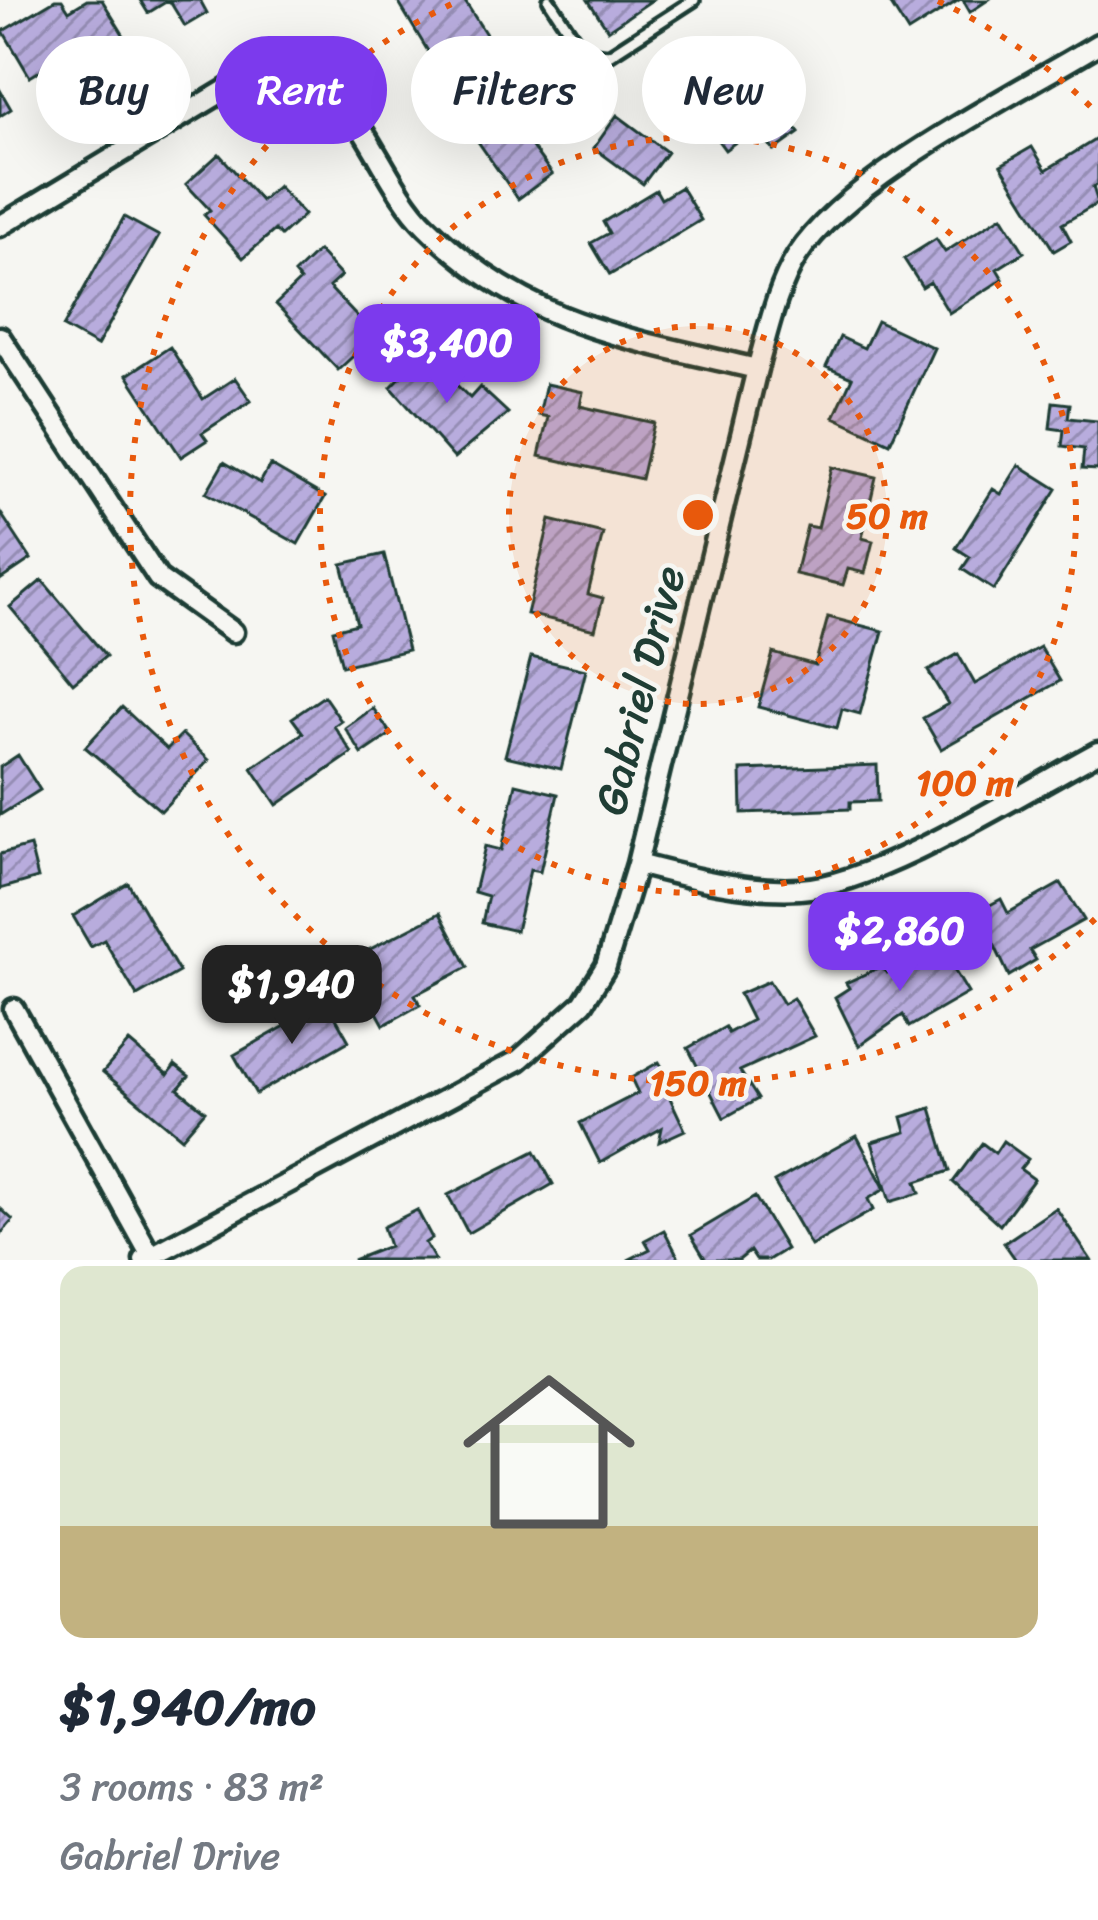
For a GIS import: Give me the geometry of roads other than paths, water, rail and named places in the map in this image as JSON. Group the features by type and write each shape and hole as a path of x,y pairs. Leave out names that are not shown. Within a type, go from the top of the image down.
{"street":[{"name":"Gabriel Drive","path":"147,1258 519,1060 583,1003 606,966 637,864 758,369 779,292 798,254 852,195 1098,44"},
{"path":"0,226 267,65 295,65 316,74 336,94 421,221 461,260 500,286 578,327 758,369"},
{"path":"0,337 158,578 233,632"},
{"path":"637,864 713,884 802,890 899,858 1098,752"},
{"path":"14,1009 147,1258"}],"lane":[{"path":"549,0 583,52 609,55 694,0"}]}
